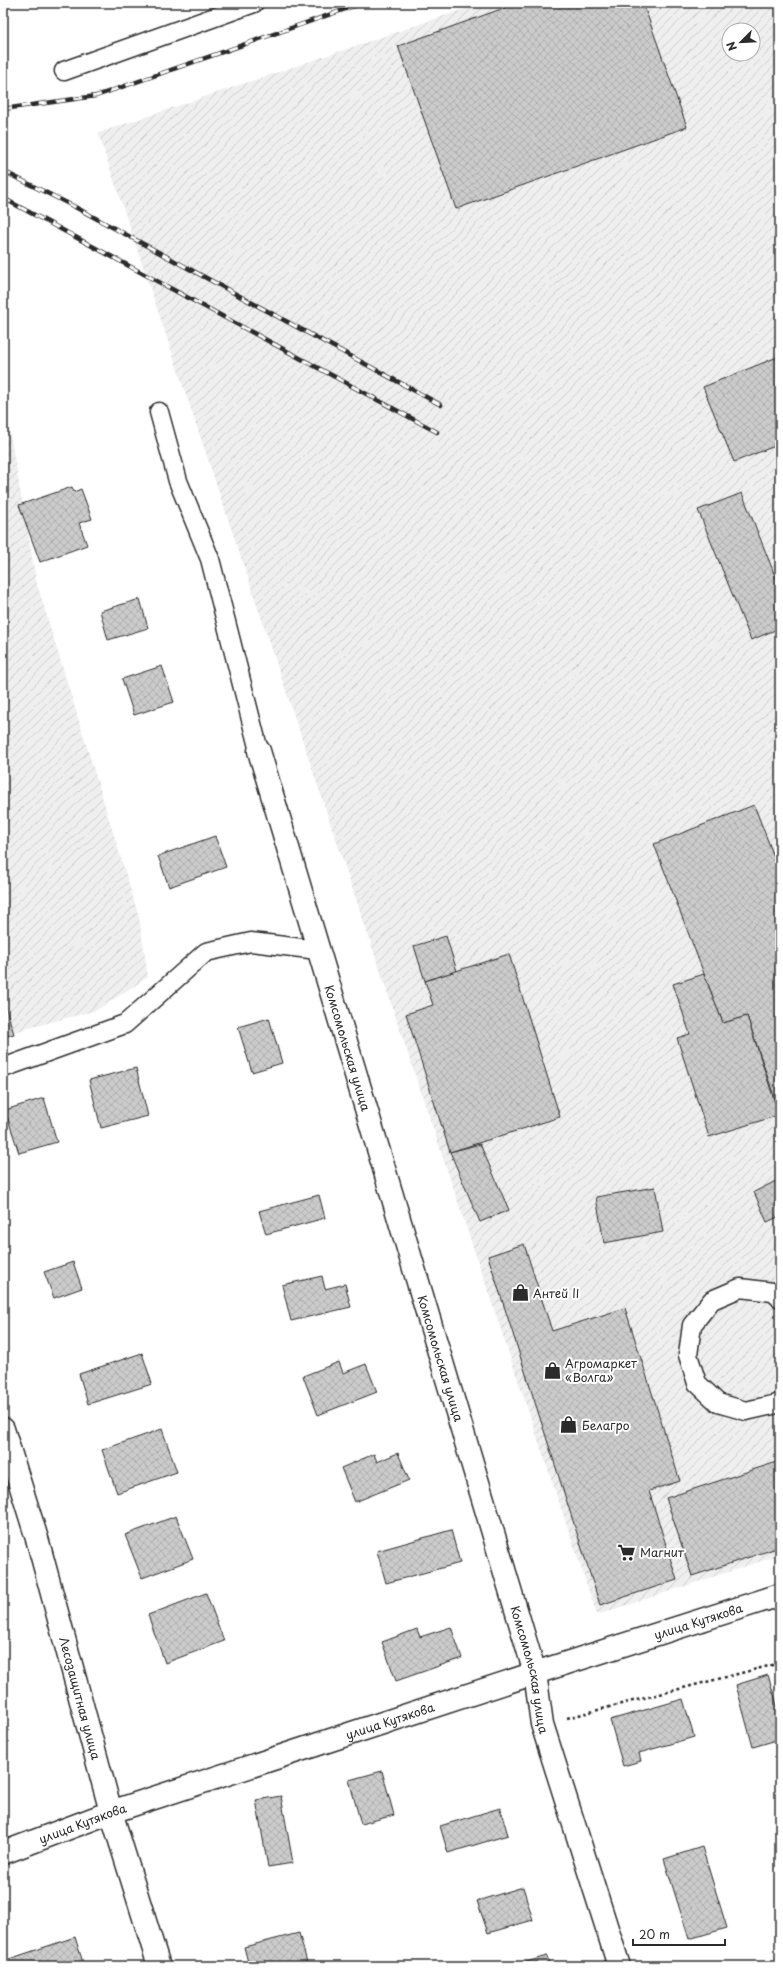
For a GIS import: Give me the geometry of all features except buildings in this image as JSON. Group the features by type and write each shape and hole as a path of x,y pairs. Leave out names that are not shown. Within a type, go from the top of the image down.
{"street":[{"name":"Комсомольская улица","path":"259,751 535,1673 542,1724 619,1966"},
{"name":"Лесозащитная улица","path":"3,1429 40,1549 111,1812 159,1966"},
{"name":"улица Кутякова","path":"3,1853 111,1812 535,1673 780,1595"}],"lane":[{"path":"64,72 254,3"},
{"path":"159,412 178,481 210,559 259,751"},
{"path":"3,1068 125,1024 206,952 251,942 318,950"},
{"path":"780,1298 773,1292 740,1288 712,1300 692,1324 688,1355 697,1383 718,1403 746,1411 780,1402"}],"path":[{"path":"542,1724 780,1663"}],"shaded area":[{"path":"482,3 780,3 780,1555 597,1615 98,133"},
{"path":"3,395 37,584 139,917 148,977 97,1010 3,1035"}],"railway":[{"path":"3,109 96,96 363,3"},
{"path":"3,171 75,207 441,405"},
{"path":"3,198 437,432"}],"place":[{"name":"Антей II","path":"520,1293"},
{"name":"Агромаркет «Волга»","path":"552,1370"},
{"name":"Белагро","path":"569,1425"},
{"name":"Магнит","path":"627,1552"}]}
